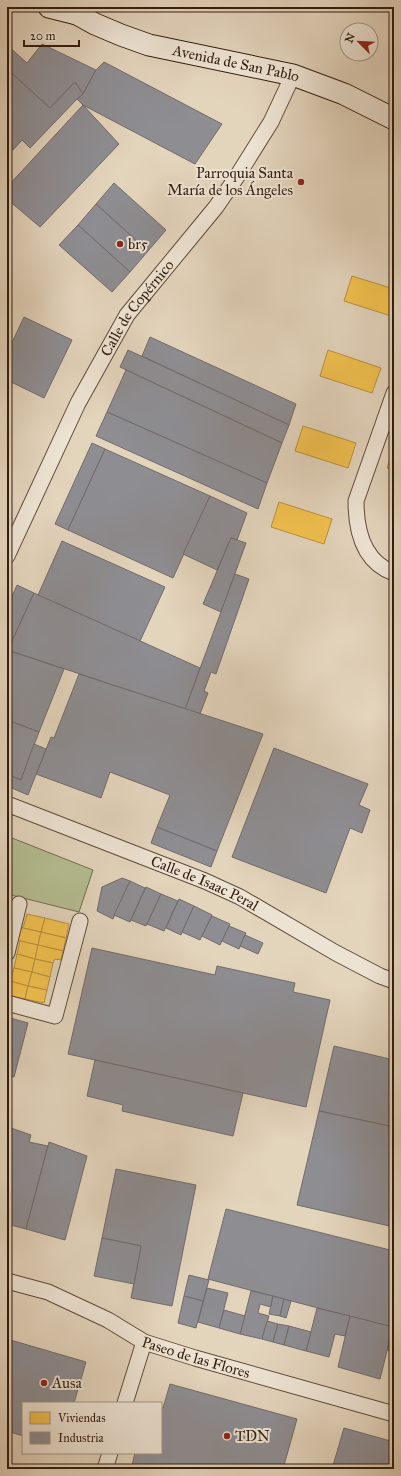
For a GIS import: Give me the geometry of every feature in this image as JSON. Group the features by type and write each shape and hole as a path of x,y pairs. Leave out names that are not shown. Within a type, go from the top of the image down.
{"street":[{"name":"Avenida de San Pablo","path":"49,7 73,10 121,35 149,45 293,75 344,94 394,119"},
{"name":"Calle de Copérnico","path":"7,556 78,403 127,315 216,207 236,178 270,122 293,75"},
{"path":"394,393 356,501 358,529 364,546 375,561 387,571 394,573"},
{"name":"Calle de Isaac Peral","path":"7,804 205,880 240,897 336,953 380,976 394,981"},
{"path":"7,952 19,904"},
{"path":"7,1003 55,1016 80,920"},
{"name":"Paseo de las Flores","path":"7,1281 48,1292 108,1320 144,1342 394,1414"},
{"path":"124,1402 144,1342"},
{"path":"105,1469 110,1454"}],"green space":[{"path":"7,836 93,870 79,912 7,894"}],"building: Viviendas":[{"path":"352,276 394,289 394,317 344,301"},
{"path":"328,350 381,368 372,393 320,376"},
{"path":"303,426 356,443 348,468 295,451"},
{"path":"394,447 394,470 387,468"},
{"path":"279,502 332,519 324,544 271,527"},
{"path":"7,909 11,910 7,924"},
{"path":"27,914 45,918 41,932 23,928"},
{"path":"45,918 69,924 66,938 41,932"},
{"path":"19,927 41,932 38,945 16,940"},
{"path":"41,932 66,938 63,951 38,945"},
{"path":"20,941 38,945 35,959 17,954"},
{"path":"38,945 63,951 61,960 55,959 53,963 35,959"},
{"path":"17,954 35,959 32,972 14,968"},
{"path":"35,959 53,963 50,977 32,972"},
{"path":"14,968 32,972 28,986 10,981"},
{"path":"32,972 50,977 47,990 28,986"},
{"path":"10,981 28,986 25,999 7,995 7,986 9,986"},
{"path":"28,986 47,990 44,1003 25,999"}],"building: Industria":[{"path":"42,44 96,70 83,94 75,82 50,108 7,69 7,45 27,63"},
{"path":"104,62 222,124 195,164 83,105 77,99 83,94 96,70"},
{"path":"7,69 50,108 75,82 83,94 30,148 22,140 13,150 7,144"},
{"path":"83,105 119,144 40,227 7,199 7,187"},
{"path":"114,183 166,230 148,251 96,204"},
{"path":"96,204 148,251 130,272 78,225"},
{"path":"78,225 130,272 112,292 59,245"},
{"path":"24,317 72,340 44,398 7,380 7,353"},
{"path":"150,337 296,404 289,425 142,356"},
{"path":"128,350 289,425 282,443 120,367"},
{"path":"126,370 282,443 267,483 107,412"},
{"path":"107,412 267,483 258,509 96,436"},
{"path":"92,443 105,449 68,530 55,524"},
{"path":"105,449 210,496 173,578 68,530"},
{"path":"210,496 247,513 237,540 231,538 217,570 183,554"},
{"path":"231,538 246,543 221,612 203,604"},
{"path":"62,541 165,587 140,641 38,595"},
{"path":"235,574 249,579 216,674 211,672 204,691 208,693 200,714 185,709"},
{"path":"17,585 34,593 7,650 7,608"},
{"path":"34,593 200,668 185,709 8,650"},
{"path":"7,650 64,669 39,732 7,720"},
{"path":"79,674 263,734 217,851 157,827 170,795 110,772 101,798 36,774 51,737 54,738"},
{"path":"7,720 39,732 21,780 7,774"},
{"path":"34,744 46,749 28,795 7,786 7,774 21,780"},
{"path":"274,748 368,784 359,805 370,810 362,833 350,828 326,893 232,857"},
{"path":"157,827 217,851 211,867 151,843"},
{"path":"122,878 130,881 113,919 97,911 102,887"},
{"path":"130,881 145,888 130,922 114,915"},
{"path":"146,887 161,894 146,926 131,920"},
{"path":"161,894 178,901 164,931 147,924"},
{"path":"179,899 194,906 181,935 166,928"},
{"path":"194,906 212,915 200,940 182,932"},
{"path":"212,916 230,924 220,945 202,936"},
{"path":"229,926 246,933 239,949 222,941"},
{"path":"245,935 263,943 258,954 240,946"},
{"path":"92,948 215,975 217,966 295,983 293,992 330,1000 306,1107 68,1054"},
{"path":"7,1017 28,1023 14,1077 7,1075"},
{"path":"334,1046 394,1060 394,1127 319,1111"},
{"path":"95,1060 243,1093 233,1136 122,1111 123,1105 87,1096"},
{"path":"319,1111 394,1127 394,1227 297,1205"},
{"path":"7,1125 11,1128 7,1142"},
{"path":"11,1128 31,1135 29,1142 48,1146 26,1229 7,1224 7,1142"},
{"path":"49,1142 87,1156 65,1240 26,1229"},
{"path":"116,1169 196,1185 172,1306 131,1298 141,1246 102,1238"},
{"path":"226,1209 394,1251 394,1328 208,1279"},
{"path":"102,1238 141,1246 134,1284 94,1276"},
{"path":"189,1275 209,1280 203,1301 184,1296"},
{"path":"207,1288 228,1293 219,1328 198,1322"},
{"path":"251,1291 273,1296 271,1307 260,1304 258,1313 269,1316 262,1339 240,1334"},
{"path":"184,1296 203,1301 196,1328 178,1323"},
{"path":"273,1296 284,1299 280,1316 269,1314"},
{"path":"284,1299 291,1301 286,1318 280,1316"},
{"path":"317,1308 350,1316 345,1336 335,1334 329,1357 306,1351"},
{"path":"224,1310 245,1316 240,1334 219,1328"},
{"path":"350,1316 393,1327 380,1379 338,1367"},
{"path":"267,1321 278,1324 273,1342 262,1339"},
{"path":"278,1324 289,1326 284,1345 273,1342"},
{"path":"289,1326 311,1332 306,1351 284,1345"},
{"path":"393,1327 394,1328 394,1351 387,1350"},
{"name":"Ausa","path":"7,1339 86,1362 74,1402 22,1402 22,1436 7,1431"},
{"name":"TDN","path":"170,1384 297,1419 283,1469 131,1469 135,1454 162,1454 163,1408"},
{"path":"344,1428 394,1442 394,1469 332,1469"}],"place":[{"name":"Parroquia Santa María de los Ángeles","path":"301,182"},
{"name":"br5","path":"120,244"},
{"name":"Ausa","path":"44,1383"},
{"name":"TDN","path":"227,1436"}]}
